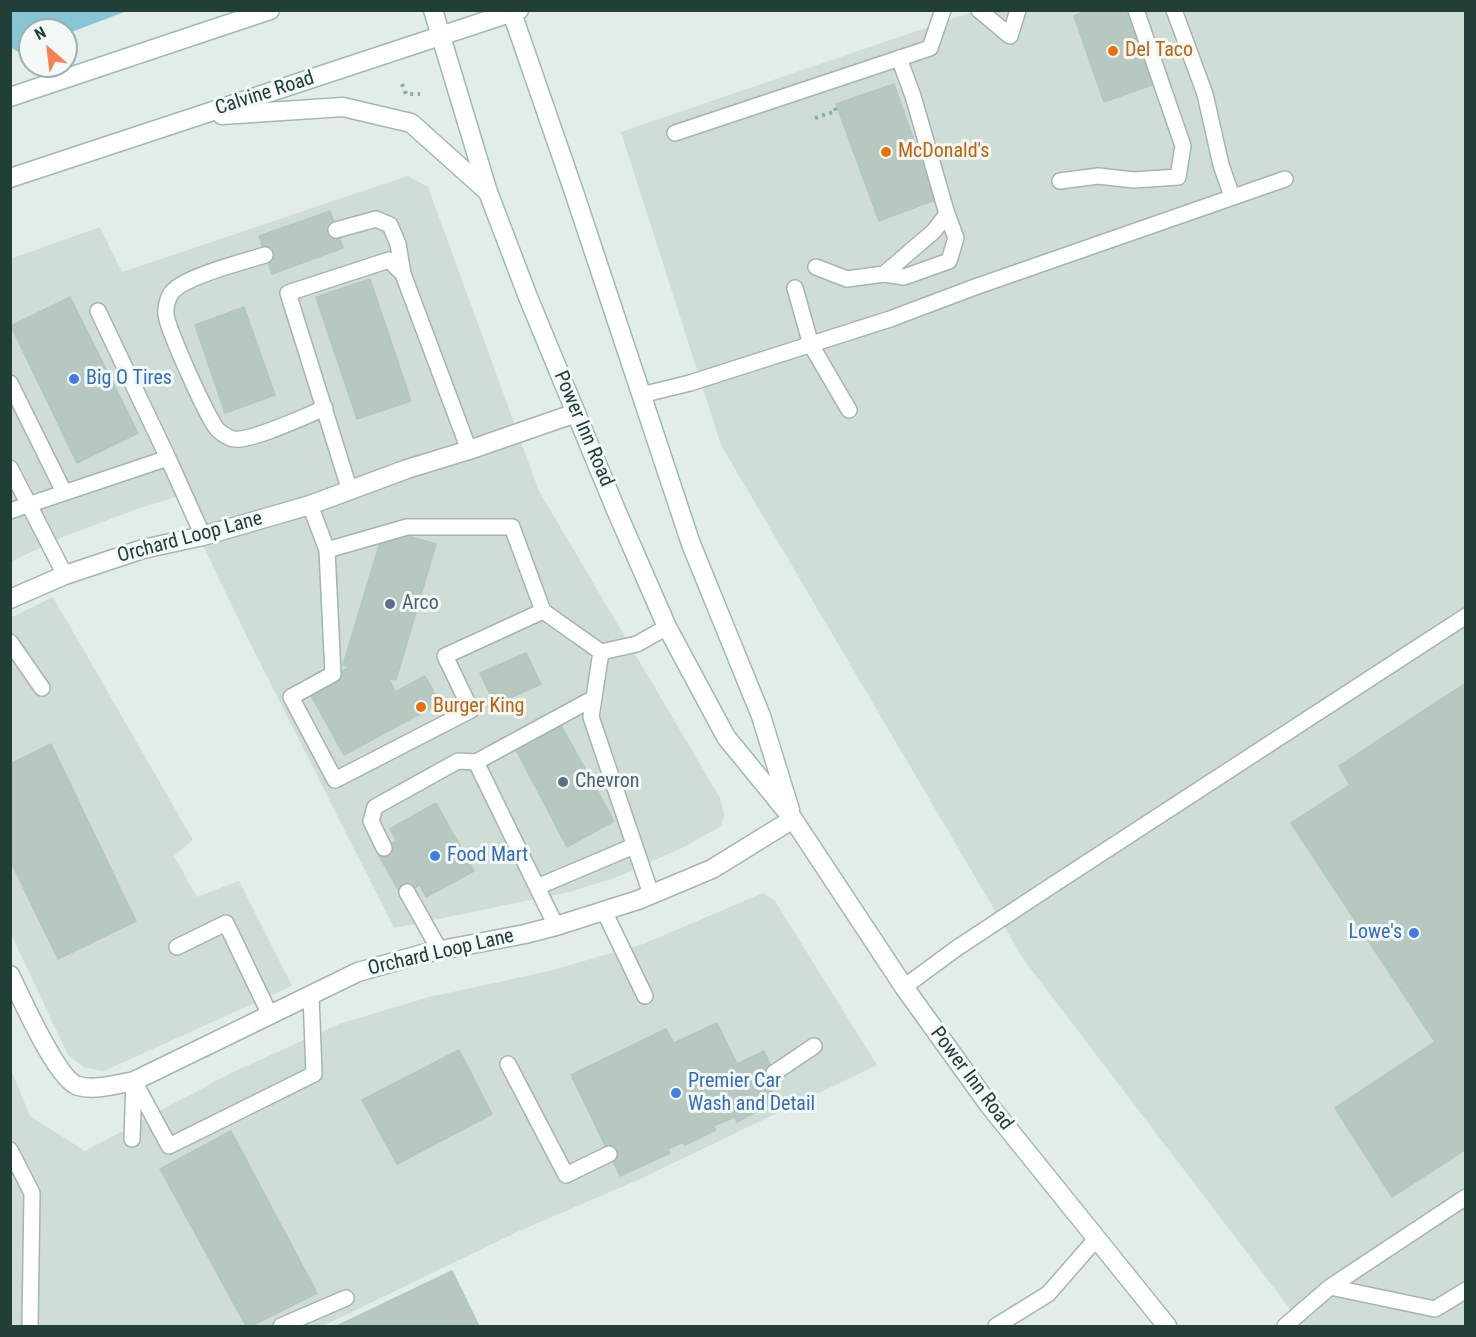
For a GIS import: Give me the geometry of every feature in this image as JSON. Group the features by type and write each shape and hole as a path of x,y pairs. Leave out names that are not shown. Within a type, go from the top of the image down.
{"main road":[{"path":"10,98 270,10"},
{"name":"Power Inn Road","path":"433,10 488,192 528,297 667,627 726,737 793,819 904,987 989,1105 1163,1325"},
{"name":"Power Inn Road","path":"514,11 691,544 761,716 793,819"},
{"name":"Calvine Road","path":"10,177 514,11"},
{"path":"196,116 343,107 411,123 488,192"},
{"name":"Orchard Loop Lane","path":"10,599 65,575 143,549 203,536 310,505 407,469 576,413"},
{"name":"Orchard Loop Lane","path":"10,975 60,1071 76,1086 97,1087 134,1081 358,972 440,951 556,926 604,911 712,869 793,819"}],"lane":[{"path":"675,133 930,48 944,10"},
{"path":"979,10 1010,36 1018,10"},
{"path":"1060,182 1098,176 1134,180 1178,177 1183,146 1136,10"},
{"path":"1174,10 1204,94 1221,165 1232,196"},
{"path":"816,267 847,279 884,274 904,277 949,261 956,238 913,96 899,58"},
{"path":"641,395 690,383 811,345 1285,179"},
{"path":"884,274 934,231 947,214"},
{"path":"336,230 376,219 390,225 399,244 403,274 469,450"},
{"path":"265,255 188,280 172,292 166,315 171,330 205,410 218,430 234,439 253,436 325,408"},
{"path":"351,491 288,293 389,260 403,274"},
{"path":"795,288 811,345 849,411"},
{"path":"98,310 203,536"},
{"path":"10,383 64,492"},
{"path":"10,511 168,458"},
{"path":"10,468 65,575"},
{"path":"310,505 327,550 333,674 291,697 335,780 471,710 445,656 543,611"},
{"path":"327,550 407,527 512,527 543,611 601,652 637,644 667,627"},
{"path":"904,987 957,948 1466,616"},
{"path":"10,642 42,688"},
{"path":"601,652 591,717 651,894"},
{"path":"384,848 371,821 375,807 458,761 476,762 594,698"},
{"path":"476,762 556,926"},
{"path":"537,887 634,846"},
{"path":"407,892 440,951"},
{"path":"604,911 645,996"},
{"path":"177,947 226,923 270,1015"},
{"path":"134,1081 168,1146 252,1107 314,1074 311,995"},
{"path":"774,1073 814,1046"},
{"path":"508,1064 566,1175 609,1154"},
{"path":"132,1139 134,1081"},
{"path":"10,1150 32,1193 30,1326"},
{"path":"1285,1326 1330,1287 1466,1197"},
{"path":"996,1326 1048,1294 1096,1239"},
{"path":"1330,1287 1435,1310 1466,1290"},
{"path":"281,1326 346,1298"}],"path":[{"path":"402,84 406,94 420,94"},
{"path":"815,118 836,111 832,101"}],"shaded area":[{"path":"975,11 1465,11 1465,1326 1303,1326 1024,960 721,445 621,132"},
{"path":"408,176 428,187 539,491 720,798 724,815 721,826 684,847 617,877 570,892 394,928 249,641 179,496 60,538 11,562 10,259 100,227 122,272"},
{"path":"53,597 193,840 174,856 197,897 239,881 292,986 104,1071 85,1068 68,1055 11,934 10,618"},
{"path":"763,893 775,901 877,1065 638,1180 517,1232 323,1326 11,1326 10,1067 30,1116 85,1151 231,1073 339,1024 429,997 549,971 643,944"}],"water":[{"path":"11,10 127,11 78,29 78,18 18,18 18,52 11,48"}],"building":[{"name":"Del Taco","path":"1088,10 1126,10 1152,85 1104,102 1074,16"},
{"name":"McDonald's","path":"894,84 935,200 879,221 836,104"},
{"path":"330,211 343,248 272,274 259,236"},
{"path":"370,279 411,401 357,419 316,297"},
{"name":"Big O Tires","path":"70,297 138,433 77,463 11,326"},
{"path":"244,307 275,395 225,413 195,325"},
{"name":"Arco","path":"384,529 436,544 396,680 343,665"},
{"path":"526,653 541,684 495,705 480,673"},
{"path":"349,667 389,678 395,692 425,676 440,703 344,755 309,692"},
{"name":"Lowe's","path":"1466,683 1466,1149 1392,1197 1335,1108 1435,1042 1291,823 1350,785 1339,766"},
{"name":"Chevron","path":"557,718 614,821 567,847 512,742"},
{"path":"51,744 136,921 58,959 10,860 10,764"},
{"name":"Food Mart","path":"436,803 474,871 426,897 390,829"},
{"path":"396,841 420,885 401,895 377,852"},
{"name":"Premier Car Wash and Detail","path":"717,1023 737,1064 764,1051 777,1080 769,1084 776,1101 737,1122 735,1117 713,1126 716,1130 685,1145 683,1142 668,1149 670,1153 620,1176 571,1075 666,1029 674,1043"},
{"path":"459,1050 492,1114 397,1164 362,1100"},
{"path":"231,1131 317,1293 251,1326 246,1326 160,1169"},
{"path":"452,1271 479,1326 337,1326"}],"place":[{"name":"Del Taco","path":"1113,51"},
{"name":"McDonald's","path":"886,152"},
{"name":"Big O Tires","path":"74,379"},
{"name":"Arco","path":"390,604"},
{"name":"Burger King","path":"421,707"},
{"name":"Chevron","path":"563,782"},
{"name":"Food Mart","path":"435,856"},
{"name":"Lowe's","path":"1414,933"},
{"name":"Premier Car Wash and Detail","path":"676,1093"}]}
